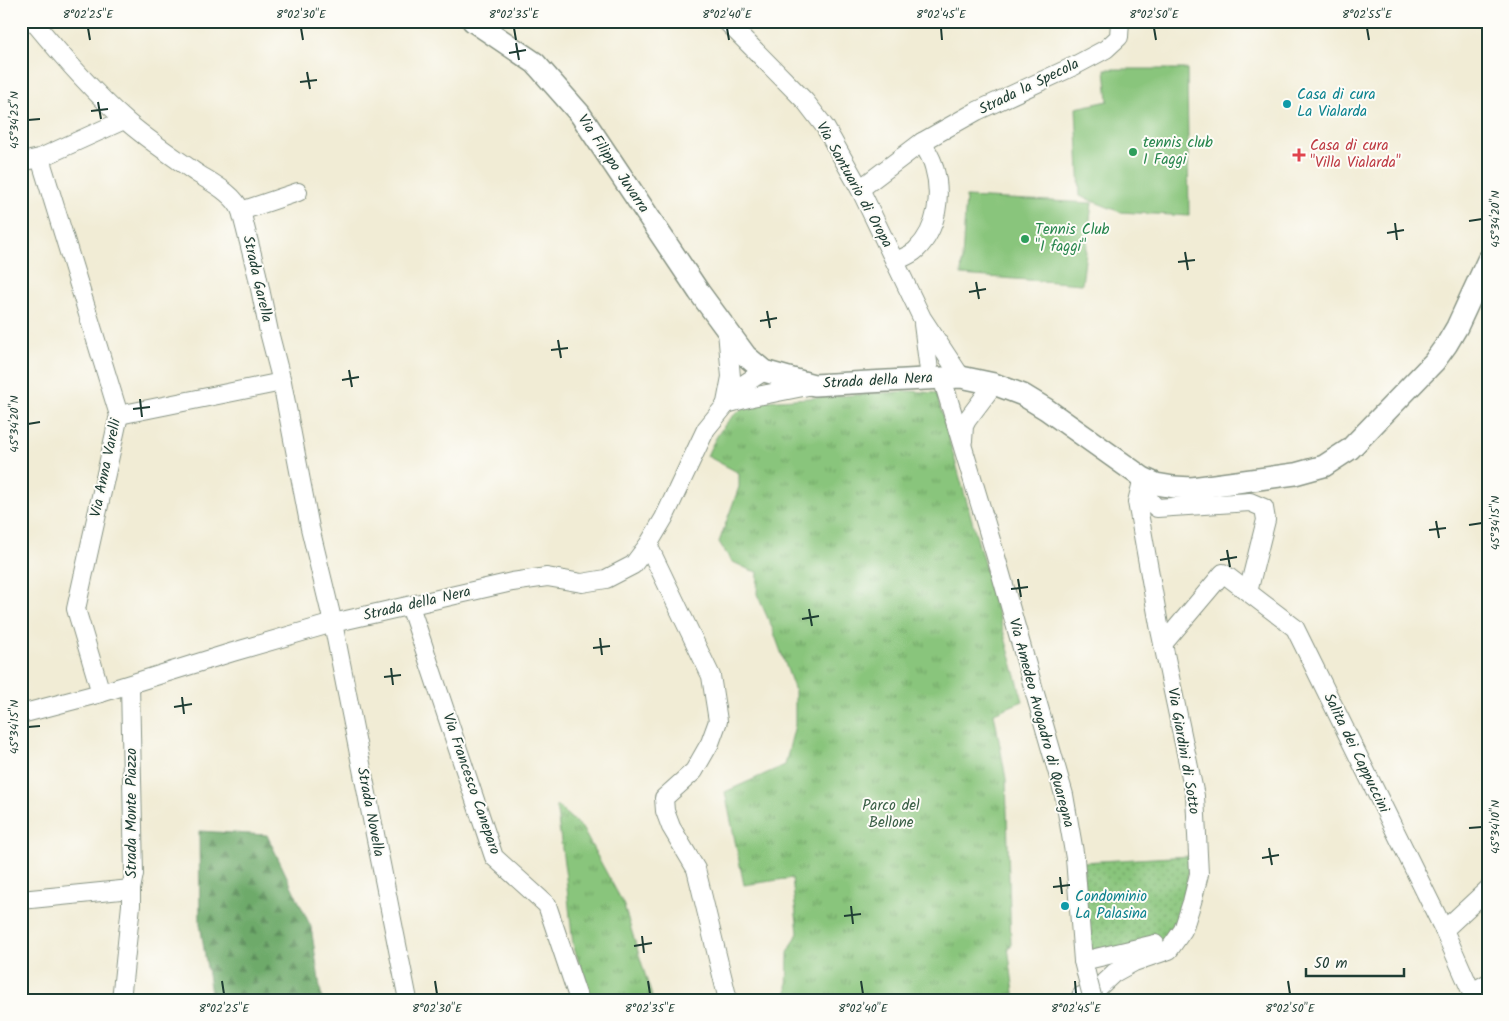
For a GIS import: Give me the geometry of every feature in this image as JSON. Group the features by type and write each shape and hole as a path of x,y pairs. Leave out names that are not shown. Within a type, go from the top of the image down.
{"main road":[{"name":"Via Filippo Juvarra","path":"473,21 535,63 580,114 699,292 746,356 764,371"},
{"name":"Strada della Nera","path":"764,371 814,385 945,378 994,384 1023,396 1046,409 1143,478 1156,484 1174,488 1192,488 1294,474 1324,466 1350,449 1439,356 1457,327 1488,260"}],"street":[{"name":"Strada Garella","path":"33,21 124,120 229,196 239,206 258,274 269,332 282,382 310,528 333,623"},
{"name":"Via Santuario di Oropa","path":"726,21 805,101 825,127 860,189 896,261 922,318 945,378"},
{"name":"Strada la Specola","path":"860,189 922,142 977,111 1106,49 1119,37 1120,21"},
{"path":"21,162 40,158 124,120"},
{"path":"896,261 915,252 926,239 934,219 938,198 937,182 934,166 922,142"},
{"name":"Via Anna Varelli","path":"40,158 119,415 76,609 100,693"},
{"path":"241,211 298,192"},
{"name":"Via Santuario di Oropa","path":"922,318 945,378"},
{"path":"726,404 731,377 727,331"},
{"name":"Strada della Nera","path":"21,714 130,685 333,623 512,582 547,577 582,583 606,579 633,565 648,545 664,518 706,429 741,386 764,371"},
{"name":"Via Amedeo Avogadro di Quaregna","path":"945,378 964,451 1064,795 1076,858 1084,967 1089,996"},
{"path":"119,415 282,382"},
{"name":"Via Amedeo Avogadro di Quaregna","path":"964,451 963,435 967,420 994,384"},
{"name":"Strada della Nera","path":"726,404 814,385"},
{"path":"1143,478 1146,496 1157,508 1250,502 1264,508 1266,520 1248,592"},
{"name":"Via Giardini di Sotto","path":"1089,996 1114,973 1134,962 1169,950 1183,930 1199,874 1195,796 1163,644 1138,502 1143,478"},
{"path":"648,545 711,676 718,721 710,744 694,771 664,798 665,811 671,827 696,868 728,1000"},
{"name":"Salita dei Cappuccini","path":"1163,644 1222,573 1294,628 1444,930 1473,996"},
{"name":"Via Francesco Caneparo","path":"410,606 494,857 547,905 579,1000"},
{"name":"Strada Novella","path":"333,623 408,1000"},
{"name":"Strada Monte Piazzo","path":"120,1000 134,874 130,685"},
{"path":"21,900 131,889"},
{"path":"1444,930 1488,889"},
{"path":"1084,967 1157,943"},
{"path":"1473,996 1488,983"}],"green space":[{"name":"tennis club I Faggi","path":"1105,69 1187,69 1189,216 1120,212 1080,196 1076,108 1108,101"},
{"name":"Tennis Club \"I faggi\"","path":"966,197 1092,203 1082,284 961,275"},
{"name":"Parco del Bellone","path":"910,391 936,393 1023,701 994,713 1006,779 1011,946 1008,947 1015,1000 792,1000 787,993 788,953 798,933 792,878 744,885 725,792 785,765 795,725 795,691 773,630 757,594 758,572 731,561 719,542 739,487 739,473 707,456 717,436 736,413 744,408 765,401"},
{"path":"556,805 582,828 623,903 653,1000 592,1000 573,945"},
{"path":"199,831 267,835 311,927 322,1000 212,1000 200,924"},
{"path":"1190,856 1184,906 1164,943 1088,954 1082,862"}],"place":[{"name":"Casa di cura La Vialarda","path":"1287,104"},
{"name":"tennis club I Faggi","path":"1133,152"},
{"name":"Casa di cura \"Villa Vialarda\"","path":"1299,155"},
{"name":"Tennis Club \"I faggi\"","path":"1025,239"},
{"name":"Condominio La Palasina","path":"1065,906"}]}
